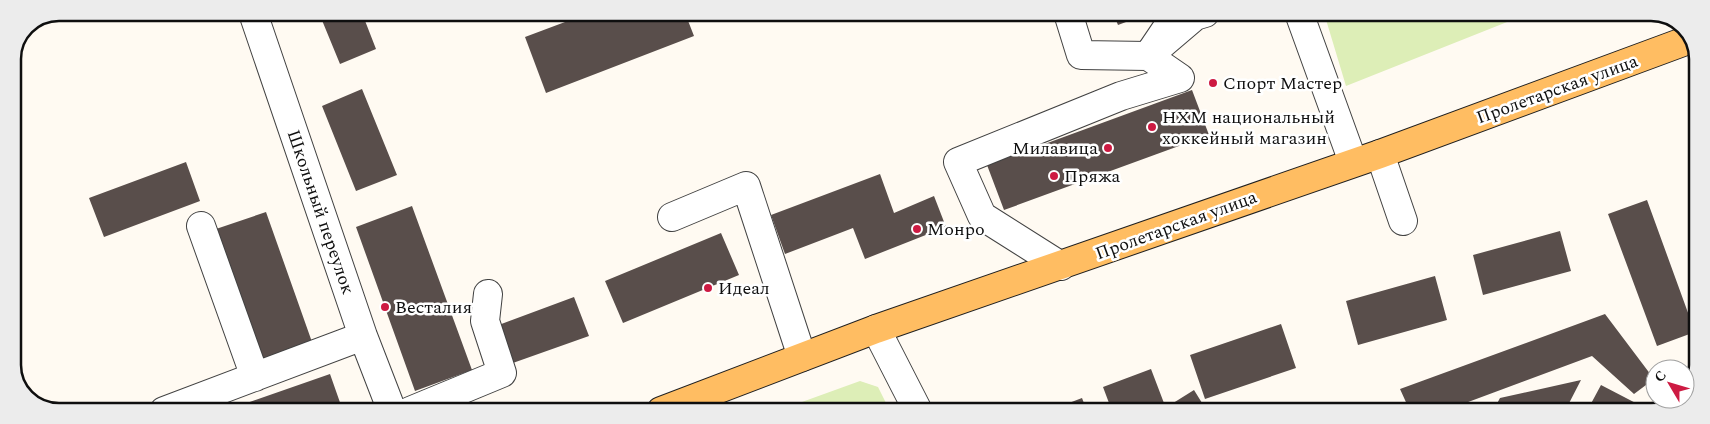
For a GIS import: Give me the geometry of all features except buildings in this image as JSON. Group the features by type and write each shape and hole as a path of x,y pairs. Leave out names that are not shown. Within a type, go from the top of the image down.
{"main road":[{"name":"Пролетарская улица","path":"681,403 876,329 1380,154 1684,42"}],"street":[{"name":"Школьный переулок","path":"257,21 363,336 389,403"},
{"path":"1061,266 982,216 958,162 1121,96 1180,78 1148,56 1081,55 1070,21"},
{"path":"1148,56 1172,21"},
{"path":"1148,56 1189,21"},
{"path":"1302,21 1353,162"},
{"path":"1380,154 1403,221"},
{"path":"672,217 746,186 802,357"},
{"path":"201,226 255,378"},
{"path":"429,403 502,373 485,321 488,294"},
{"path":"876,329 914,403"},
{"path":"186,403 363,336"}],"green space":[{"path":"1326,21 1510,21 1346,86"},
{"path":"860,381 878,387 886,403 799,403"}],"place":[{"name":"Спорт Мастер","path":"1213,83"},
{"name":"НХМ национальный хоккейный магазин","path":"1152,127"},
{"name":"Милавица","path":"1108,148"},
{"name":"Пряжа","path":"1054,176"},
{"name":"Монро","path":"917,229"},
{"name":"Идеал","path":"708,288"},
{"name":"Весталия","path":"385,307"}]}
